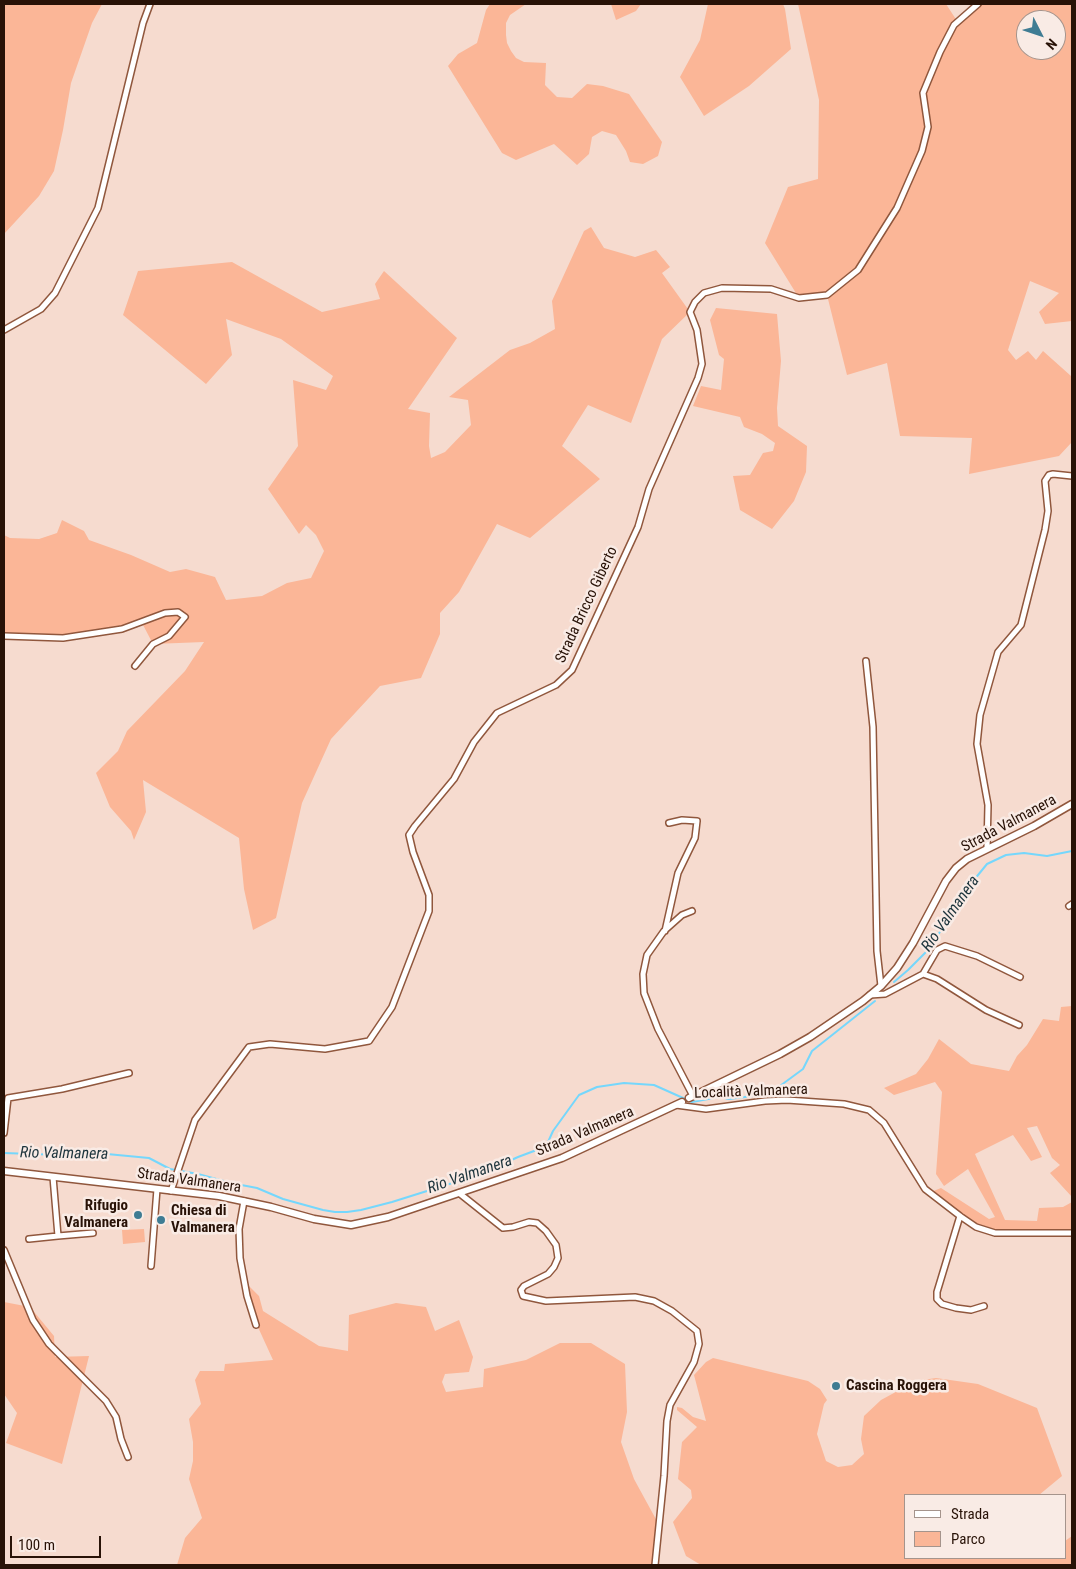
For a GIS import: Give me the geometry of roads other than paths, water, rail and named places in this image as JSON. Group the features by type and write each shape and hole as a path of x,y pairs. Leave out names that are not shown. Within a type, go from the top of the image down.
{"street":[{"path":"4,330 41,309 55,293 98,208 142,23 150,4"},
{"name":"Strada Bricco Giberto","path":"171,1191 195,1120 249,1047 270,1044 325,1049 368,1041 392,1007 429,911 429,895 413,852 410,834 454,779 474,742 497,713 556,685 572,670 638,526 649,488 698,378 702,364 698,330 690,312 695,302 704,293 722,288 772,289 799,298 827,295 858,270 897,208 922,151 928,127 923,93 940,52 954,25 978,4"},
{"path":"988,848 988,805 977,744 980,715 998,652 1021,625 1045,530 1048,512 1045,481 1049,475 1053,474 1072,476"},
{"path":"4,636 63,638 122,629 165,613 178,612 185,617 169,636 153,644 135,666"},
{"path":"866,661 873,727 877,951 881,986"},
{"name":"Strada Valmanera","path":"4,1172 220,1196 314,1220 351,1226 388,1217 562,1158 679,1104 810,1037 881,986 897,968 913,943 946,881 956,868 967,859 1034,826 1072,804"},
{"path":"664,932 678,874 695,838 697,821 682,820 669,823"},
{"path":"691,1097 644,993 643,974 647,955 664,932 682,915 692,911"},
{"path":"869,995 885,994 923,974 937,950 945,946 977,956 1020,977"},
{"path":"923,974 936,979 986,1010 1019,1025"},
{"path":"4,1133 8,1098 62,1089 129,1073"},
{"name":"Località Valmanera","path":"679,1104 706,1109 787,1100 844,1104 868,1110 884,1122 925,1189 976,1226 995,1233 1072,1233"},
{"path":"54,1177 58,1236"},
{"path":"151,1266 157,1189"},
{"path":"459,1193 503,1228 529,1222 537,1223 546,1231 556,1246 558,1258 554,1267 548,1274 524,1286 521,1290 523,1296 546,1301 635,1297 654,1302 672,1311 697,1331 699,1344 694,1362 670,1405 666,1421 664,1476 655,1565"},
{"path":"244,1201 239,1229 240,1251 246,1296 256,1325"},
{"path":"960,1216 937,1292 937,1299 942,1304 964,1309 971,1310 984,1306"},
{"path":"29,1239 93,1233"},
{"path":"4,1250 33,1320 49,1344 106,1401 116,1417 120,1439 128,1457"}],"waterway":[{"name":"Rio Valmanera","path":"894,982 930,948 965,891 987,864 1006,855 1024,853 1047,856 1072,851"},
{"name":"Rio Valmanera","path":"4,1153 107,1154 149,1158 170,1169 257,1188 283,1199 323,1210 335,1212 361,1210 481,1174 542,1148 579,1095 597,1087 624,1083 654,1085 692,1102 719,1097 729,1099 769,1094 803,1069 812,1051 875,1001"}],"place":[{"name":"Rifugio Valmanera","path":"138,1215"},
{"name":"Chiesa di Valmanera","path":"161,1220"},
{"name":"Cascina Roggera","path":"836,1386"}]}
